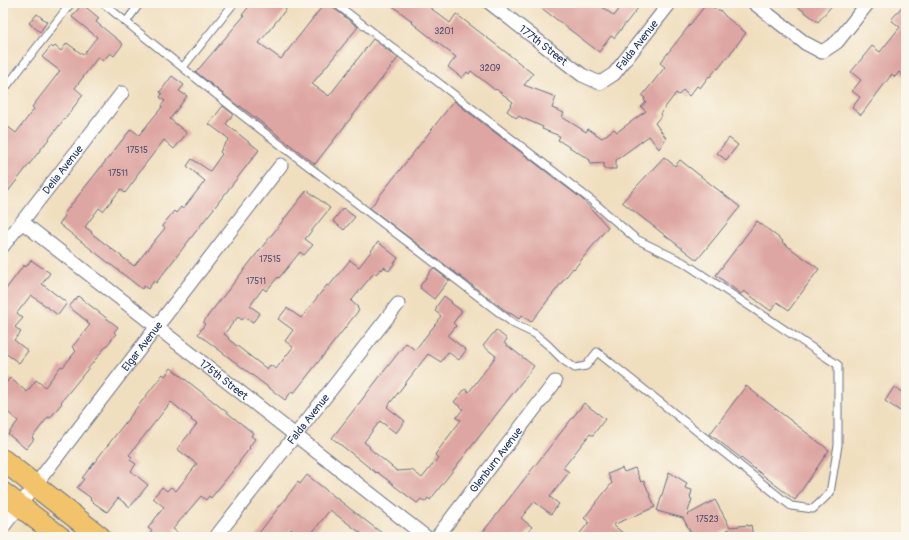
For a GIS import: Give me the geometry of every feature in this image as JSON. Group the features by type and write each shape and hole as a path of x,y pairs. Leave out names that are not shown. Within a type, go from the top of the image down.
{"main road":[{"path":"3,460 100,537"},
{"path":"3,493 60,537"}],"street":[{"name":"177th Street","path":"490,3 582,75 600,83"},
{"name":"Falda Avenue","path":"600,83 614,74 670,3"},
{"path":"754,3 805,43 822,52 837,42 868,3"},
{"name":"Delia Avenue","path":"3,246 122,93"},
{"name":"Elgar Avenue","path":"3,527 281,165"},
{"name":"175th Street","path":"22,222 426,537"},
{"name":"Falda Avenue","path":"218,534 398,304"},
{"name":"Glenburn Avenue","path":"437,537 555,382"}],"lane":[{"path":"3,91 71,3"},
{"path":"102,3 243,116 514,324 535,334 563,360 575,368 586,366 597,352 791,506 813,509 830,493 838,445 838,365 683,262 636,239 591,200 335,3"},
{"path":"126,22 140,3"},
{"path":"183,68 234,3"}],"building":[{"path":"252,3 291,3 259,43 281,59 325,3 330,3 332,7 358,27 312,84 329,96 373,39 398,58 315,164 240,106 239,107 196,72 244,16 242,15"},
{"path":"389,3 424,3 450,23 456,14 533,74 524,85 556,97 552,108 564,113 562,117 586,132 588,129 602,138 614,129 617,132 646,111 641,107 646,102 644,100 645,98 642,96 665,67 660,63 707,3 717,10 720,10 746,33 718,69 717,68 710,77 709,76 700,88 697,86 689,96 683,90 679,95 676,93 660,114 662,115 655,123 666,138 659,149 649,136 616,160 616,169 604,169 604,163 590,164 590,160 558,140 560,136 542,129 543,127 518,116 516,118 507,111 513,102 471,71 469,74 467,72 462,78 448,67 456,57"},
{"path":"535,3 597,3 614,16 624,3 642,3 614,38 611,36 599,52"},
{"path":"793,3 834,3 818,22"},
{"path":"905,3 906,78 899,72 895,77 892,74 861,115 852,108 860,97 852,91 861,80 851,72 872,46 880,52 900,27 891,20"},
{"path":"82,4 99,18 96,22 123,44 114,56 110,53 103,61 98,57 75,88 83,95 3,198 3,123 16,133 34,109 32,107 60,71 42,57 51,46 53,48 55,46 61,51 67,43 83,55 97,37 72,17"},
{"path":"37,14 47,22 40,32 29,23"},
{"path":"172,76 184,85 179,91 187,96 170,119 187,133 174,149 164,140 136,176 137,177 125,193 121,189 103,211 99,208 85,227 92,232 91,233 134,266 165,228 162,226 174,211 176,213 181,207 183,209 205,181 187,166 192,159 210,171 222,154 220,152 221,149 229,139 209,124 223,106 233,114 226,124 259,150 156,283 154,281 148,289 144,286 142,289 59,224 65,216 63,215 131,129 139,135 162,107 161,106 165,101 160,97 162,94 160,92"},
{"path":"454,101 582,199 608,227 574,269 573,268 531,322 522,315 519,319 510,314 370,208"},
{"path":"729,138 738,145 726,160 717,153"},
{"path":"664,157 675,166 680,160 740,207 697,260 622,202"},
{"path":"307,190 330,208 305,239 313,245 304,255 300,252 279,278 278,277 266,291 263,288 250,306 260,313 253,322 244,317 242,320 238,317 224,334 229,338 228,339 267,369 270,365 276,369 293,347 285,341 293,330 278,319 287,308 301,318 327,285 329,286 350,260 359,267 378,242 398,258 389,271 384,267 376,274 374,273 351,301 358,307 357,308 359,310 294,393 292,391 285,400 198,334 210,313"},
{"path":"343,208 355,217 344,230 333,221"},
{"path":"757,221 783,241 782,242 819,269 789,310 777,302 771,311 744,291 741,294 716,275"},
{"path":"31,260 50,273 42,284 67,303 58,315 31,295 17,313 23,318 15,327 21,332 14,340 28,351 19,363 5,353 3,355 3,293 24,265 26,267"},
{"path":"433,268 449,280 434,299 420,288"},
{"path":"78,296 118,327 114,332 116,334 61,402 62,403 50,418 48,417 32,438 34,439 26,449 8,434 18,421 3,408 3,387 10,378 27,392 36,380 45,387 61,366 63,367 76,351 72,347 90,325 69,307"},
{"path":"444,296 462,311 453,323 456,326 448,336 466,350 459,360 448,352 441,362 428,354 387,407 405,421 396,433 380,421 364,442 370,447 369,448 397,471 412,470 422,478 438,458 435,455 461,420 456,418 463,409 454,402 465,389 469,392 496,356 483,346 496,330 507,339 504,343 534,366 430,500 428,498 425,502 421,499 417,503 332,438 406,343 415,350 438,321 441,316 435,311 437,308 436,307"},
{"path":"171,368 253,433 251,436 255,439 240,462 211,498 209,496 206,500 201,496 173,529 183,537 147,537 152,531 148,528 164,507 153,498 162,487 167,491 171,487 176,491 197,464 177,449 197,424 171,402 129,455 132,457 130,460 136,464 131,471 148,485 130,507 118,498 107,512 90,500 91,498 77,488 84,479 82,478 163,374 165,376"},
{"path":"746,386 829,450 795,500 710,434"},
{"path":"894,387 906,395 906,403 900,411 885,401"},
{"path":"584,403 605,419 593,435 590,434 563,468 569,472 550,497 559,504 551,514 534,502 521,518 532,527 524,537 479,537"},
{"path":"622,468 624,472 635,468 641,482 644,481 655,507 613,525 628,537 577,537 589,522 584,518 612,483 608,474"},
{"path":"669,472 687,483 685,488 692,490 690,498 692,499 687,515 715,500 730,527 751,525 753,537 730,537 729,529 713,537 693,537 683,518 657,511"},
{"path":"307,475 387,537 366,537 330,510 311,534 308,532 305,537 301,537 291,529 285,537 256,537 298,482 300,484"}]}
